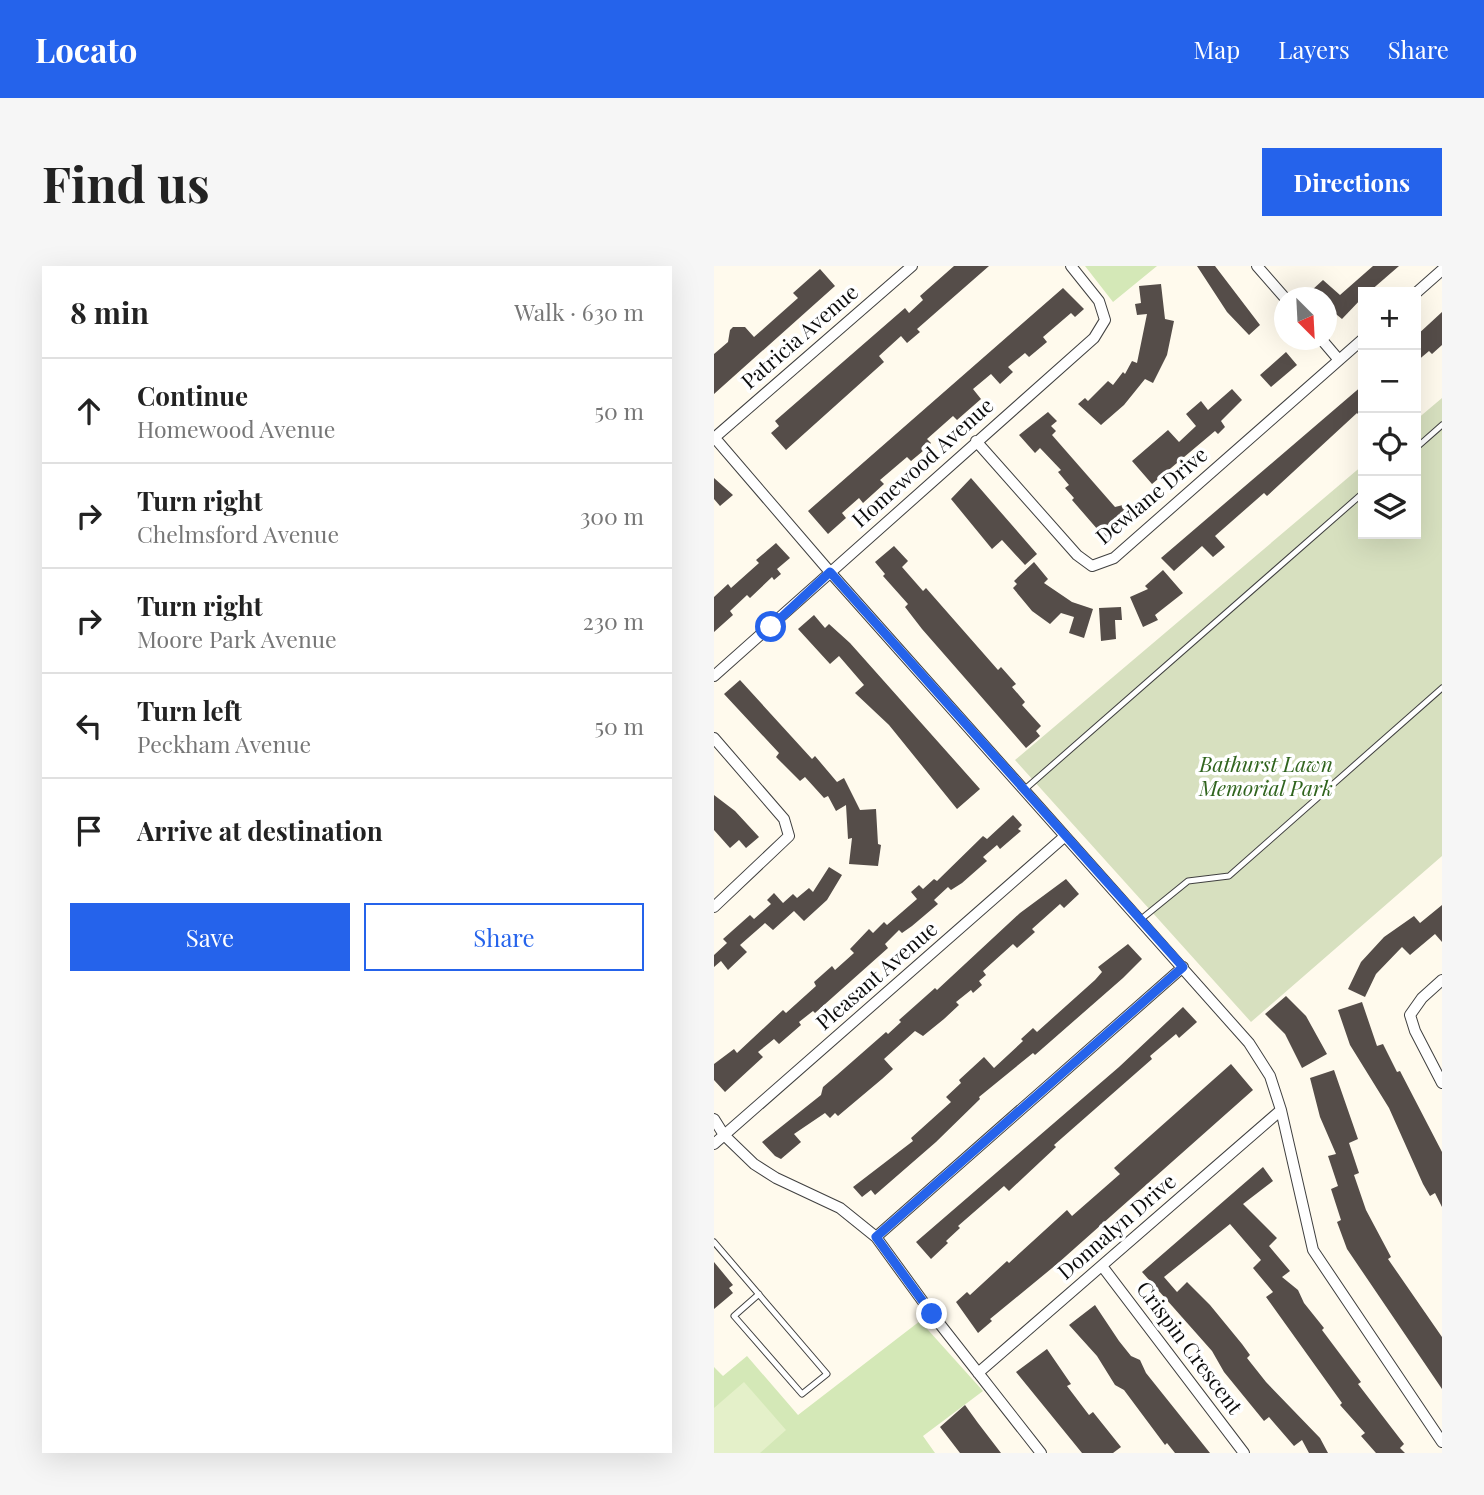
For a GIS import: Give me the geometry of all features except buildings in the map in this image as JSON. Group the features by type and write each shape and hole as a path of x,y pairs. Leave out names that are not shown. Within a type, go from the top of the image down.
{"street":[{"name":"Patricia Avenue","path":"714,438 912,266"},
{"name":"Homewood Avenue","path":"714,676 1094,338 1105,320 1099,301 1071,266"},
{"path":"1257,266 1275,287"},
{"path":"1421,289 1442,270"},
{"name":"Dewlane Drive","path":"976,441 1077,555 1092,566 1114,558 1358,343"},
{"path":"1330,350 1339,360"},
{"path":"714,438 1249,1043 1270,1076 1281,1110 1313,1250 1442,1442"},
{"path":"714,738 784,819 789,836 714,907"},
{"name":"Pleasant Avenue","path":"714,1144 1064,836"},
{"path":"876,1237 1183,967"},
{"path":"1442,980 1422,998 1410,1015 1415,1031 1442,1083"},
{"name":"Donnalyn Drive","path":"978,1373 1281,1110"},
{"path":"714,1119 724,1135 765,1171 840,1208 876,1237 1041,1453"},
{"name":"Crispin Crescent","path":"1102,1266 1244,1453"}],"lane":[{"path":"1421,443 1442,425"},
{"path":"1024,790 1358,498"},
{"path":"1140,920 1188,881 1230,876 1442,688"},
{"path":"714,1242 759,1294 827,1374 802,1394 734,1316 759,1294"}],"green space":[{"path":"1085,266 1157,266 1113,302"},
{"name":"Bathurst Lawn Memorial Park","path":"1442,398 1442,856 1251,1022 1015,760 1358,469 1358,539 1421,539 1421,416"},
{"path":"920,1321 983,1391 923,1436 935,1453 714,1453 714,1367 723,1376 747,1356 798,1415"},
{"path":"744,1382 786,1430 760,1453 714,1453 714,1408"}],"route":[{"path":"771,627 830,572 1183,967 876,1237 932,1314"}]}
